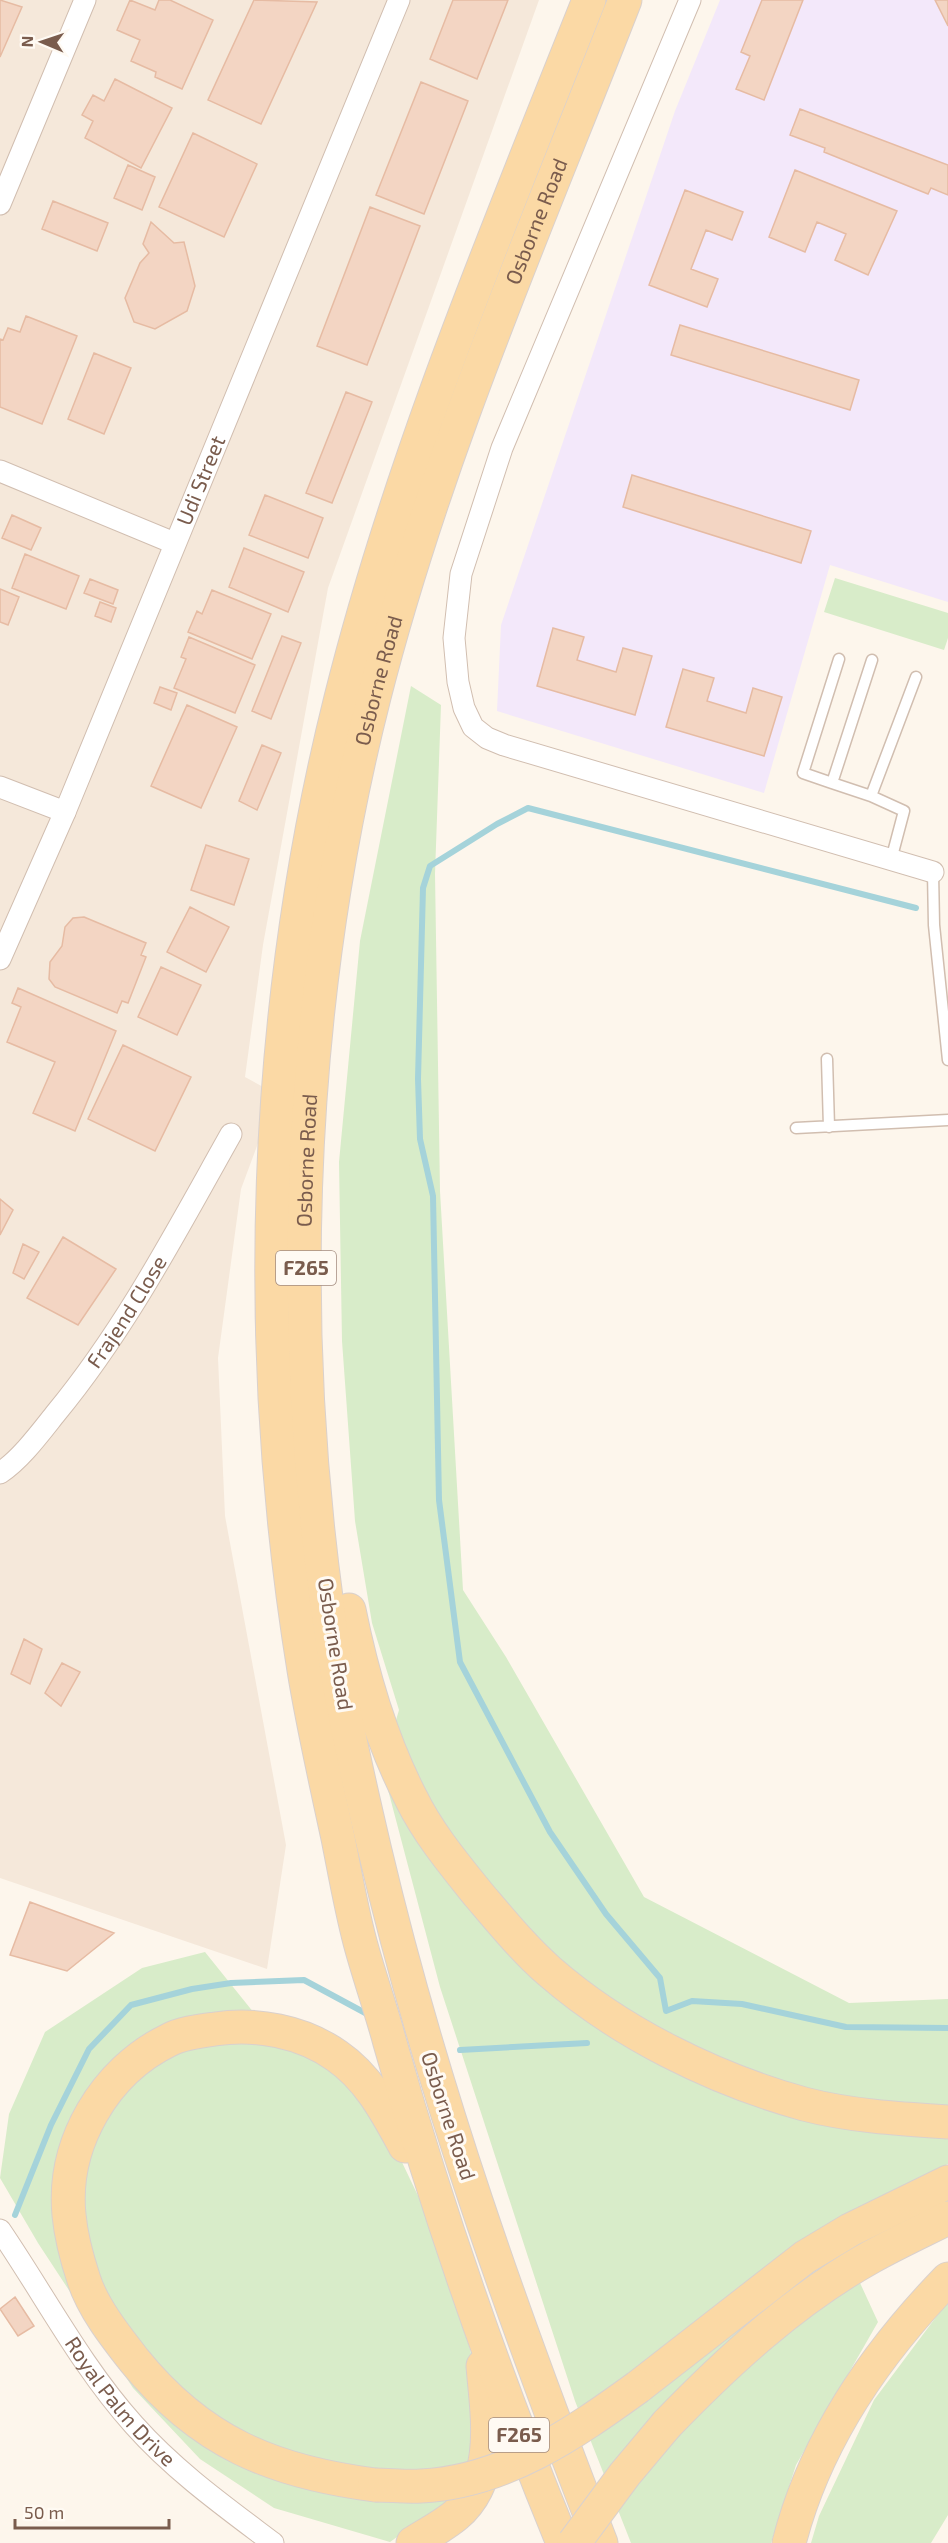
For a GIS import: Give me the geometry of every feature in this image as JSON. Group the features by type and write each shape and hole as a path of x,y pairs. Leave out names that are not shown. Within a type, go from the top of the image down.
{"main road":[{"name":"Osborne Road","path":"563,2543 524,2447 440,2211 407,2109 359,1936 304,1674 289,1561 276,1405 273,1320 277,1115 284,1023 304,871 332,737 361,624 449,357 589,0"},
{"name":"Osborne Road","path":"601,2543 491,2252 411,1994 368,1817 339,1685 317,1522 309,1424 305,1217 312,1060 319,987 343,841 374,696 447,456 625,0"},
{"path":"317,1522 344,1585 367,1690 393,1760 412,1800 441,1846 511,1934 549,1971 590,2003 686,2059 754,2087 806,2104 863,2114 948,2122"},
{"path":"440,2211 383,2106 362,2078 337,2055 306,2040 272,2029 240,2025 171,2039 141,2056 115,2079 93,2110 71,2170 69,2213 75,2247 85,2282 127,2351 153,2384 217,2437 257,2458 299,2472 375,2485 422,2486 466,2479 502,2468 546,2449 638,2387 805,2257 850,2230 948,2182"},
{"path":"574,2543 625,2474 667,2424 714,2375 818,2292 870,2257 948,2218"},
{"path":"789,2543 825,2445 852,2398 900,2331 948,2279"},
{"path":"412,2543 455,2516 471,2499 482,2478 487,2453 487,2425 479,2325"}],"street":[{"path":"0,204 8,166 85,0"},
{"name":"Udi Street","path":"0,959 65,813 399,0"},
{"path":"690,0 499,459 461,574 454,638 458,682 464,708 474,727 487,738 933,872"},
{"path":"0,471 174,543"},
{"path":"0,787 65,813"},
{"name":"Frajend Close","path":"0,1473 44,1429 87,1376 155,1269 231,1134"},
{"name":"Royal Palm Drive","path":"0,2230 90,2370 134,2426 195,2486 273,2543"}],"lane":[{"path":"839,658 803,773 871,796 904,811 891,860"},
{"path":"832,783 872,660"},
{"path":"871,796 916,677"},
{"path":"933,872 934,925 948,1060"},
{"path":"826,1059 829,1127"},
{"path":"796,1128 948,1120"}],"shaded area":[{"path":"0,0 539,0 328,588 263,945 245,1077 265,1088 260,1138 241,1189 218,1358 225,1516 286,1845 267,1969 0,1878"},
{"path":"720,0 948,0 948,602 830,565 764,793 497,711 501,625 675,111"}],"green space":[{"path":"835,578 948,613 948,638 944,650 824,612"},
{"path":"411,686 441,705 435,874 440,1191 463,1590 506,1657 644,1897 849,2003 948,1999 948,2164 832,2222 878,2322 796,2465 771,2543 631,2543 575,2401 440,1987 382,1767 399,1710 372,1623 355,1521 342,1341 339,1162 360,941"},
{"path":"205,1952 278,2043 334,2064 376,2108 421,2202 470,2349 495,2467 390,2542 274,2508 200,2459 133,2388 38,2243 0,2178 9,2114 45,2032 142,1968"},
{"path":"948,2301 948,2515 931,2543 811,2543 819,2516 874,2400"}],"building":[{"path":"0,0 22,7 0,57"},
{"path":"130,0 155,10 159,0 170,0 213,20 182,89 155,77 156,72 131,61 140,40 117,30"},
{"path":"254,0 317,2 261,124 208,100"},
{"path":"453,0 508,0 477,79 430,59"},
{"path":"762,0 803,0 764,100 736,89 750,56 741,52"},
{"path":"935,0 948,0 948,26"},
{"path":"115,79 172,108 141,168 85,138 93,121 82,115 93,95 104,101"},
{"path":"421,82 468,101 424,214 376,195"},
{"path":"800,109 948,165 948,195 931,188 928,194 824,152 825,148 790,135"},
{"path":"193,133 257,164 224,237 159,207"},
{"path":"128,165 155,177 142,210 114,198"},
{"path":"795,170 897,211 868,275 835,260 846,234 817,222 805,252 769,237"},
{"path":"685,190 743,212 732,240 706,230 691,269 718,279 707,307 649,285"},
{"path":"53,201 108,223 97,251 42,229"},
{"path":"370,207 420,226 367,365 317,346"},
{"path":"151,222 174,243 184,242 195,286 187,311 155,329 134,322 125,298 140,263 149,253 143,244"},
{"path":"26,316 77,336 42,424 0,407 0,339 3,340 8,328 20,332"},
{"path":"680,325 859,380 850,410 671,355"},
{"path":"94,353 131,368 104,434 68,419"},
{"path":"346,392 372,402 332,503 306,493"},
{"path":"632,475 811,531 801,563 623,507"},
{"path":"265,495 323,518 308,558 249,535"},
{"path":"12,515 41,528 31,550 2,538"},
{"path":"244,548 304,572 288,612 229,587"},
{"path":"25,554 79,576 66,609 12,588"},
{"path":"90,579 118,590 113,604 84,593"},
{"path":"0,589 19,597 8,625 0,622"},
{"path":"212,590 271,614 252,659 188,632 197,611 202,614"},
{"path":"100,602 116,608 111,622 95,616"},
{"path":"553,628 584,637 577,660 616,672 623,648 652,656 635,715 537,686"},
{"path":"282,636 301,643 271,719 252,711"},
{"path":"189,637 255,665 235,713 174,688 186,659 181,657"},
{"path":"683,669 714,678 707,701 746,713 753,688 782,697 764,756 666,727"},
{"path":"160,687 177,693 171,710 154,703"},
{"path":"187,705 237,727 201,808 151,786"},
{"path":"262,745 281,753 257,810 239,801"},
{"path":"206,845 249,859 234,905 191,890"},
{"path":"190,907 229,927 206,972 167,952"},
{"path":"84,917 146,943 141,955 146,957 128,1003 122,1001 117,1013 55,987 49,979 50,962 62,946 65,927 73,918"},
{"path":"161,967 201,985 177,1035 138,1017"},
{"path":"18,988 116,1031 75,1131 33,1113 55,1062 7,1042 21,1007 12,1003"},
{"path":"123,1045 191,1077 155,1151 88,1119"},
{"path":"0,1199 13,1210 0,1235"},
{"path":"63,1237 116,1269 78,1325 27,1298"},
{"path":"23,1244 39,1252 24,1279 13,1273"},
{"path":"24,1639 42,1649 30,1684 11,1674"},
{"path":"62,1663 80,1672 61,1706 45,1693"},
{"path":"30,1902 114,1933 67,1971 10,1955"},
{"path":"15,2297 34,2326 18,2336 0,2309"}],"waterway":[{"path":"916,908 528,808 497,824 430,866 423,888 418,1079 420,1139 433,1196 439,1500 460,1662 550,1832 606,1914 660,1978 666,2011 692,2001 742,2004 846,2027 948,2028"},
{"path":"15,2215 51,2125 89,2049 131,2005 192,1989 231,1983 304,1980 369,2015"},
{"path":"460,2050 587,2043"}]}
